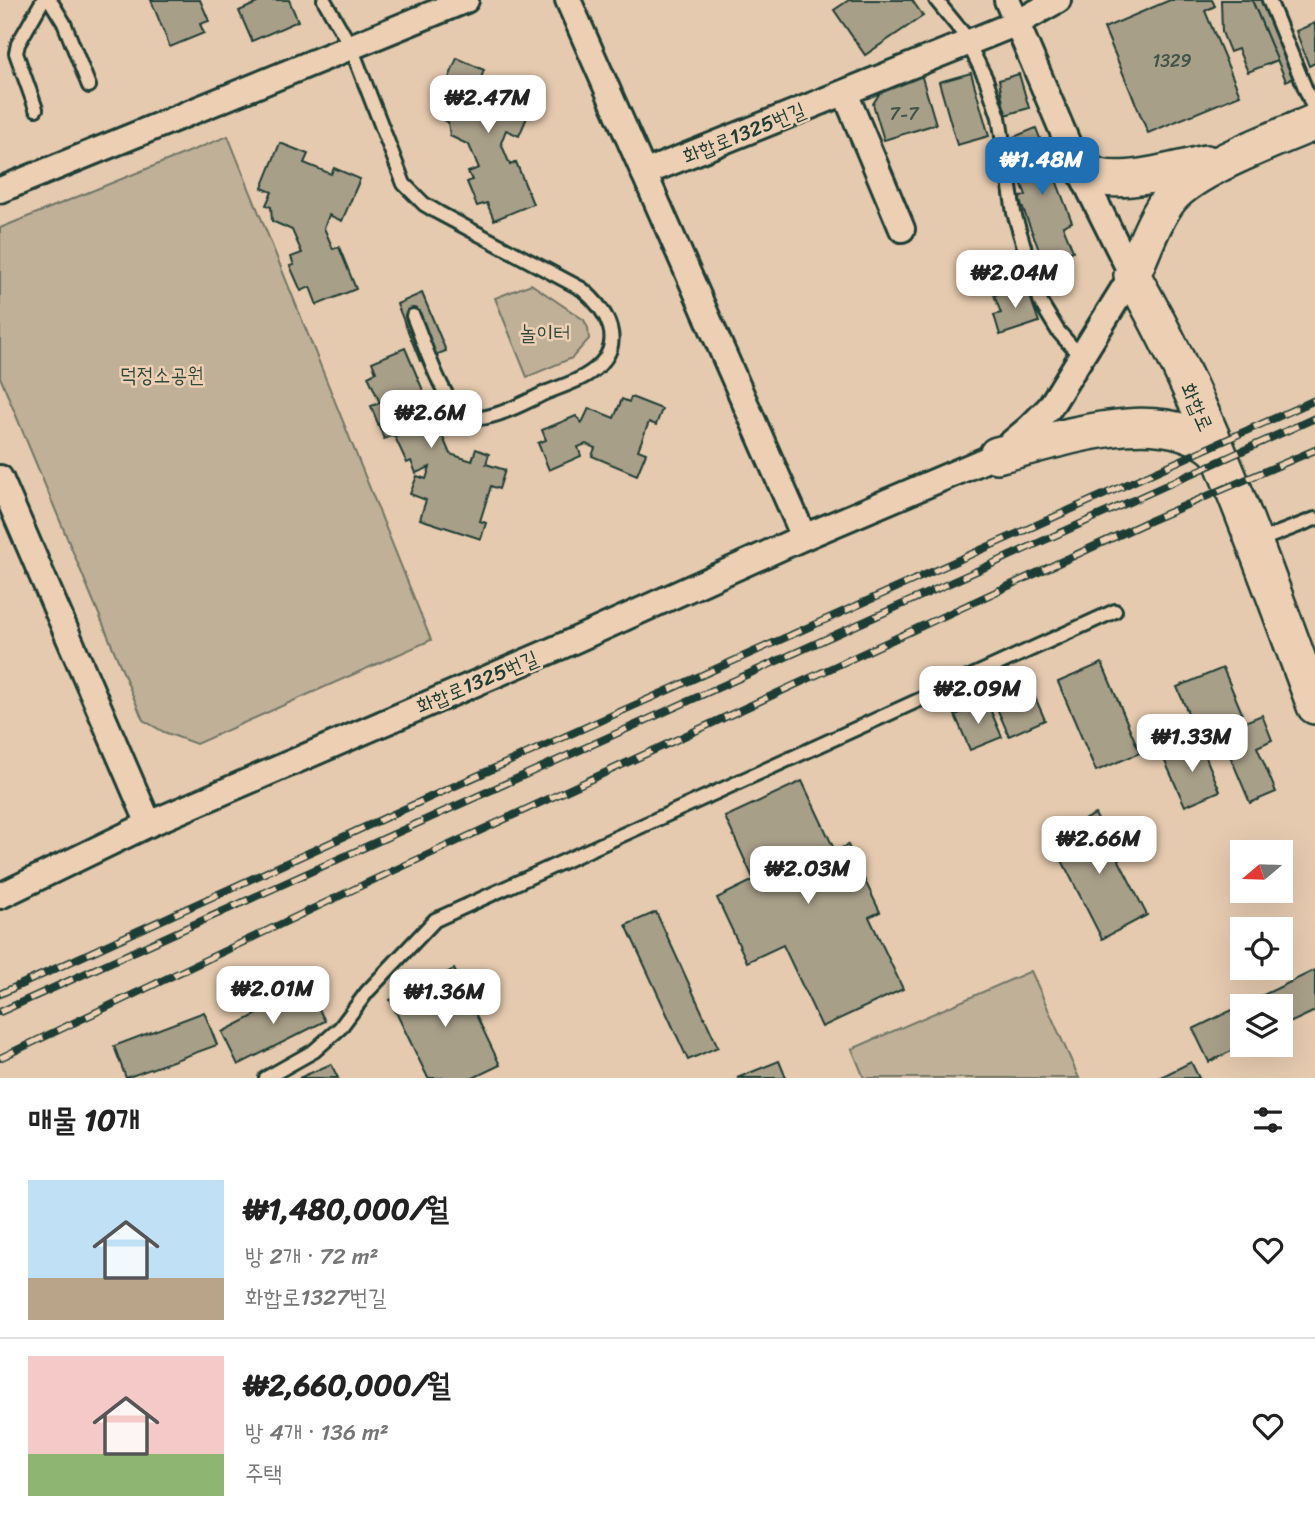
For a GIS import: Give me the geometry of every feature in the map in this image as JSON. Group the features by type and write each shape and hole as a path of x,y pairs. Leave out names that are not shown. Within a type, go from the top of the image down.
{"main road":[{"path":"1132,275 1169,199 1186,183 1315,122"},
{"path":"1076,163 1097,177 1115,179 1161,173 1237,157"},
{"name":"화합로","path":"1132,275 1153,312 1242,507 1315,706"},
{"path":"997,455 1104,430 1147,425 1194,436 1206,441 1217,451"}],"street":[{"path":"0,190 466,0"},
{"path":"568,0 804,537"},
{"name":"화합로","path":"1007,0 1076,163 1132,275"},
{"name":"화합로1325번길","path":"644,173 1017,23 1058,0"},
{"path":"845,93 902,229"},
{"name":"화합로1325번길","path":"0,896 149,824 997,455 1030,428 1049,407 1132,275"},
{"path":"0,478 149,824"}],"lane":[{"path":"36,109 16,53 18,44 43,0"},
{"path":"50,0 64,23 89,86"},
{"path":"324,0 351,47 404,184 411,193 439,214 582,289 598,302 606,315 612,341 606,358 585,377 492,416 473,418 460,412 449,401 413,316"},
{"path":"936,0 968,43 986,79 999,117 1014,213 1041,303 1058,331 1081,357"},
{"path":"1269,0 1315,112"},
{"path":"1254,543 1315,519"},
{"path":"266,1078 314,1051 340,1028 368,992 435,920 1115,611"}],"green space":[{"name":"덕정소공원","path":"228,136 431,640 196,744 164,732 143,720 0,377 0,228"},
{"name":"놀이터","path":"531,284 584,320 589,339 572,358 527,377 495,298"},
{"path":"1031,971 1079,1078 864,1078 852,1049"}],"building":[{"path":"151,0 200,0 209,21 200,24 204,33 170,47"},
{"path":"255,0 289,0 298,21 252,41 239,11 257,3"},
{"path":"849,0 912,0 923,16 865,55 834,10"},
{"path":"1170,0 1212,0 1215,6 1205,11 1240,95 1148,133 1104,28"},
{"path":"1221,0 1252,0 1278,60 1248,72 1238,49 1230,52 1222,32"},
{"path":"1252,0 1265,0 1297,76 1286,81"},
{"path":"1315,23 1315,63 1309,66 1296,31"},
{"path":"457,58 484,70 481,78 508,90 511,83 537,94 519,136 506,130 501,143 510,165 516,162 533,204 494,220 487,203 477,206 467,182 472,180 468,172 479,168 469,145 450,136 448,122 443,120 448,107 439,103"},
{"path":"971,73 989,136 957,145 939,82"},
{"path":"921,74 936,124 884,140 873,104 884,86"},
{"path":"1019,74 1029,108 1005,115 999,80"},
{"path":"1036,128 1072,222 1063,226 1073,251 1044,263 1019,198 1026,195 1014,165 1020,161 1011,138"},
{"path":"280,143 308,154 304,163 331,174 334,168 360,179 342,221 329,215 324,228 333,249 339,247 356,289 317,305 310,287 301,291 290,266 294,265 291,257 302,253 292,230 272,221 271,207 266,205 272,192 262,188"},
{"path":"1026,285 1039,322 1000,335 994,315 1001,313 994,295"},
{"path":"422,293 446,351 420,361 397,304"},
{"path":"405,348 450,454 472,461 476,449 489,454 486,464 505,470 499,489 491,486 480,521 486,523 481,539 420,519 426,500 410,494 417,476 426,479 430,467 416,473 411,461 407,463 394,435 384,439 371,406 380,403 368,376 376,372 372,362"},
{"path":"631,397 662,409 656,425 649,422 638,450 646,453 637,475 592,456 595,448 586,444 578,447 581,456 549,470 538,443 546,440 542,430 576,416 582,423 589,408 614,418 622,399 629,402"},
{"path":"1102,663 1140,753 1096,771 1058,682"},
{"path":"1223,668 1242,713 1196,732 1177,687"},
{"path":"1028,681 1045,720 1009,736 992,697"},
{"path":"987,702 1002,737 970,750 955,715"},
{"path":"1262,715 1272,740 1257,747 1276,792 1250,803 1220,732"},
{"path":"1199,741 1220,791 1185,806 1163,757"},
{"path":"802,781 835,851 848,845 880,912 869,917 903,989 822,1027 783,945 747,962 717,898 754,880 725,817"},
{"path":"1095,814 1147,915 1102,939 1050,837"},
{"path":"656,912 718,1047 688,1060 626,925"},
{"path":"454,969 500,1065 473,1078 428,1078 390,1000"},
{"path":"1315,970 1315,1011 1293,1021 1293,994 1265,994"},
{"path":"308,988 325,1021 238,1065 222,1032"},
{"path":"1230,1011 1230,1052 1209,1062 1193,1029"},
{"path":"204,1012 217,1045 126,1078 114,1046"},
{"path":"779,1061 786,1078 737,1078"},
{"path":"1191,1062 1199,1078 1159,1078"},
{"path":"331,1064 338,1078 299,1078"}],"railway":[{"path":"0,994 448,789 1315,400"},
{"path":"0,1012 1315,418"},
{"path":"0,1058 369,882 1149,521 1315,450"}]}
